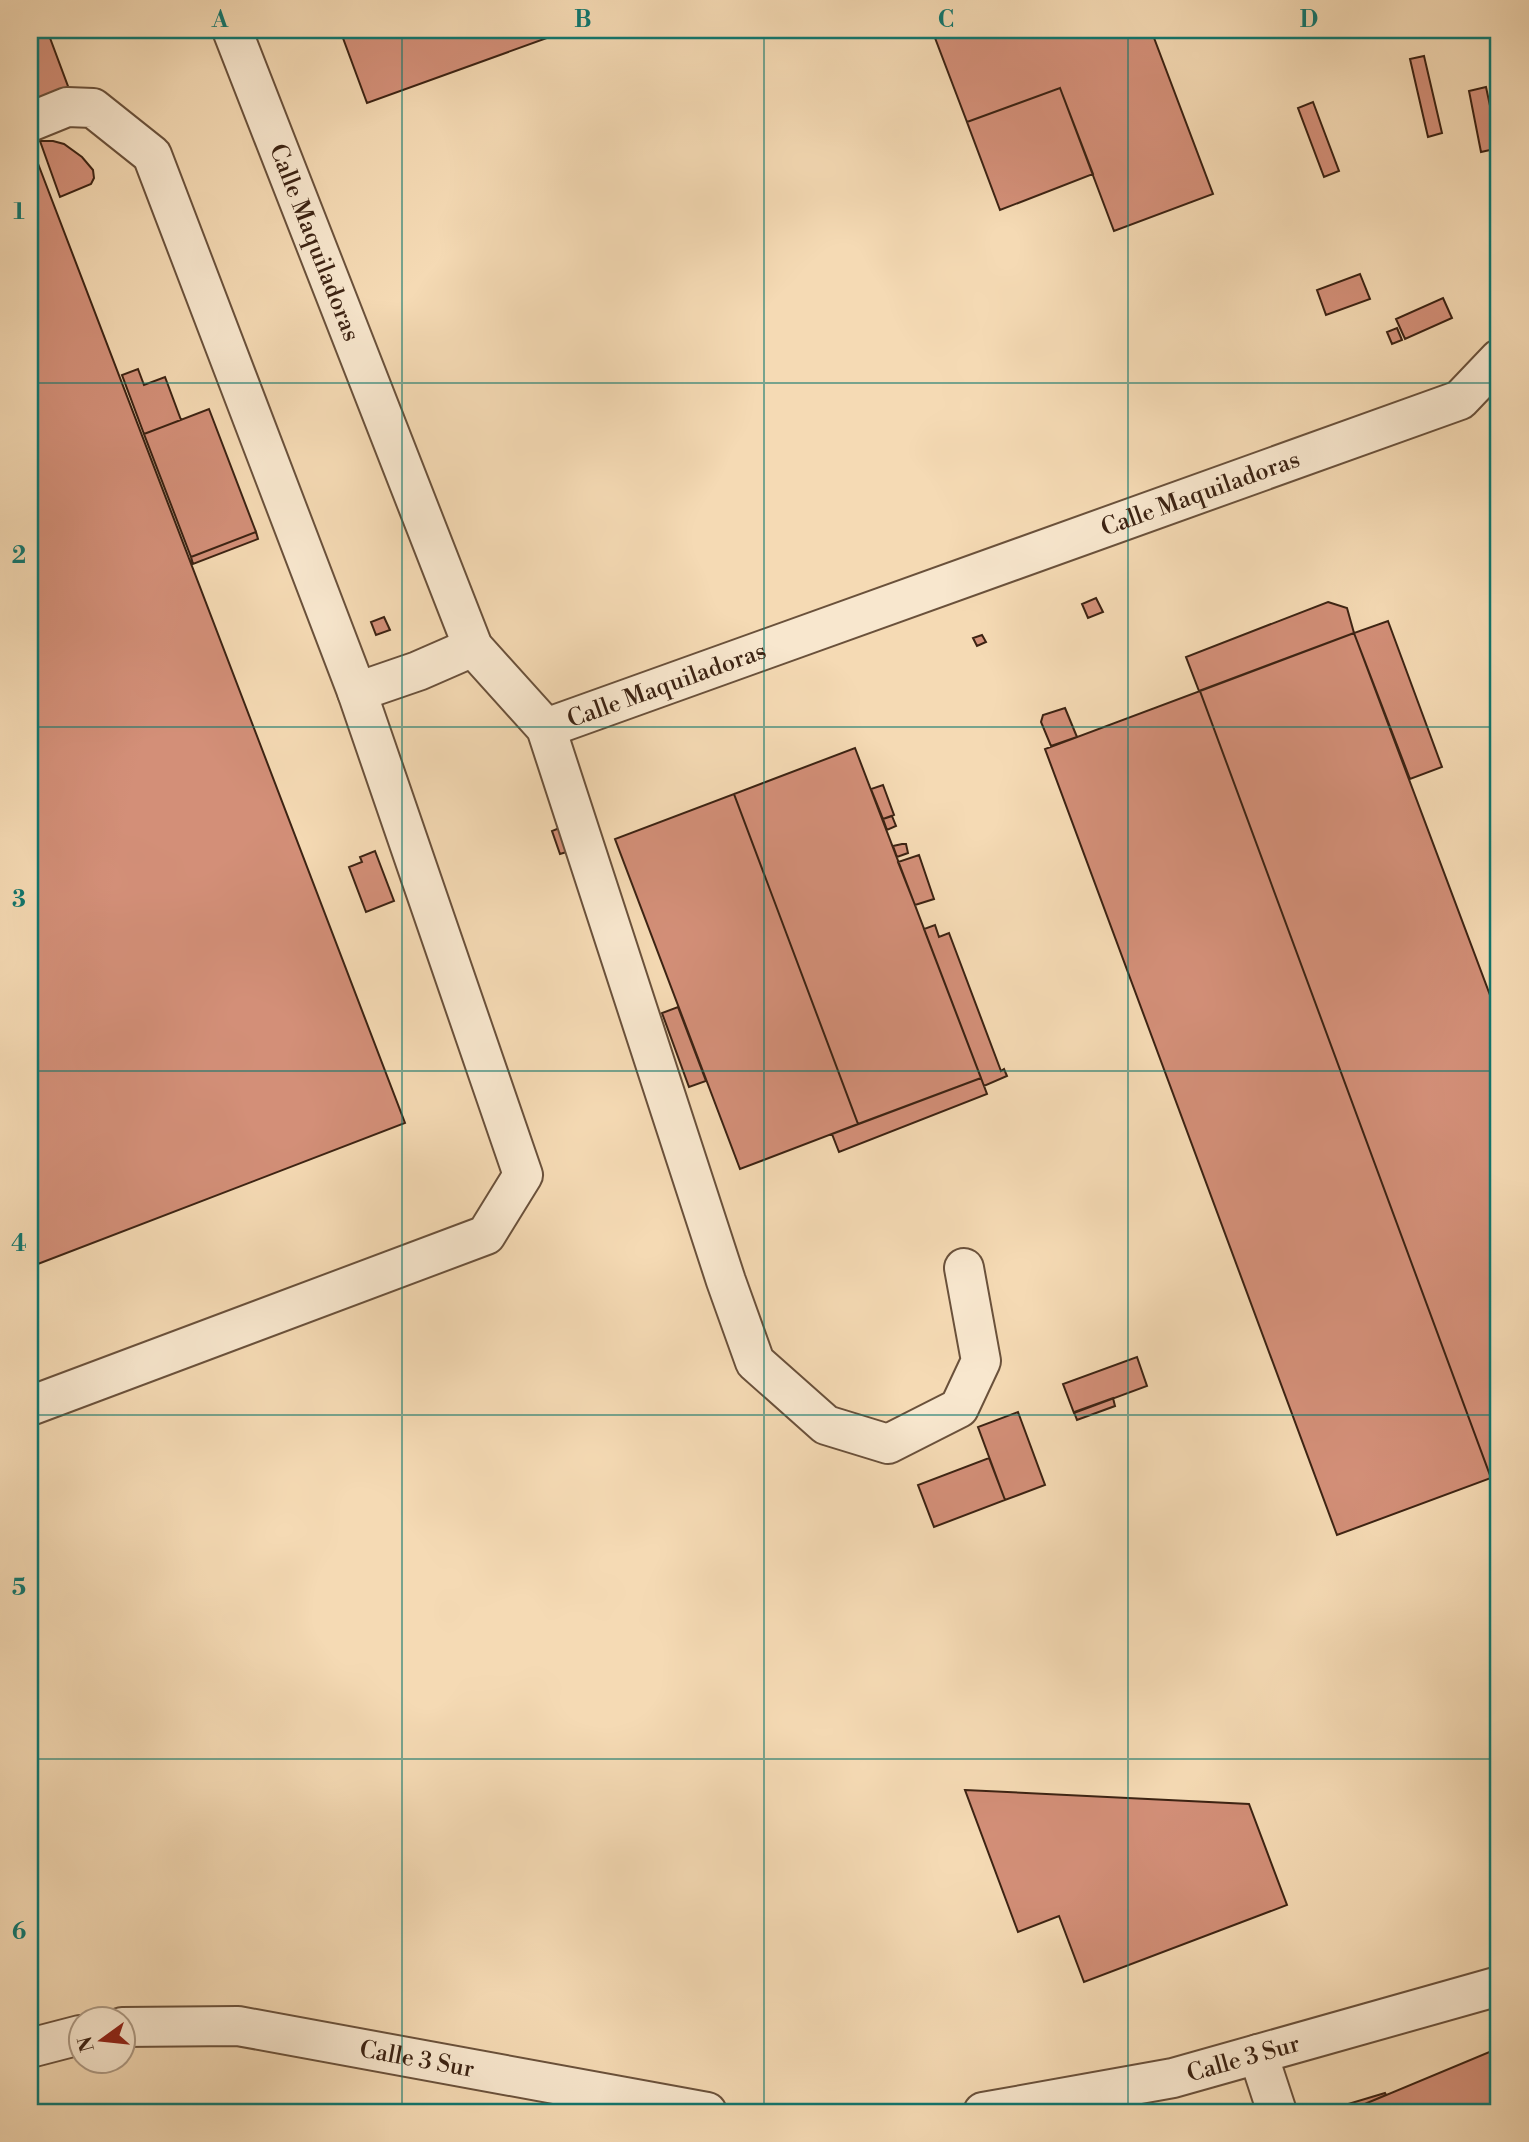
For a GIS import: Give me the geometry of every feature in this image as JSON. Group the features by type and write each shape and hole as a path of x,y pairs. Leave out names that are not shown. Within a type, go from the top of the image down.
{"street":[{"name":"Calle Maquiladoras","path":"232,30 473,647 546,728 1460,400 1499,359"},
{"path":"30,122 67,107 93,108 152,155 356,692 523,1175 486,1235 30,1406"},
{"path":"356,692 418,671 473,647"},
{"path":"546,728 755,1362 826,1425 888,1444 959,1408 981,1361 964,1268"},
{"name":"Calle 3 Sur","path":"983,2112 1173,2078 1499,1986"},
{"name":"Calle 3 Sur","path":"136,2027 238,2026 707,2112"},
{"path":"30,2048 66,2039"},
{"path":"1258,2054 1278,2112"}],"building":[{"path":"47,30 69,89 30,103 30,32"},
{"path":"340,30 569,30 367,103"},
{"path":"932,30 1151,30 1213,194 1114,231 1060,88 967,122"},
{"path":"1424,56 1442,133 1428,137 1410,59"},
{"path":"1486,87 1499,148 1481,152 1469,91"},
{"path":"1060,88 1093,174 1000,210 967,122"},
{"path":"1313,102 1339,171 1324,177 1298,108"},
{"path":"40,141 64,144 82,157 93,170 94,178 91,184 60,197"},
{"path":"37,161 405,1123 30,1267 30,163"},
{"path":"1360,274 1370,299 1326,315 1317,290"},
{"path":"1443,298 1452,318 1405,339 1396,319"},
{"path":"1397,328 1402,340 1392,344 1387,332"},
{"path":"138,369 144,385 165,377 181,420 144,434 122,375"},
{"path":"209,409 256,532 191,557 144,434"},
{"path":"256,532 258,539 193,564 191,557"},
{"path":"1096,598 1103,612 1088,618 1082,604"},
{"path":"1328,602 1347,608 1354,633 1199,691 1186,657"},
{"path":"384,617 390,630 376,635 371,622"},
{"path":"1388,621 1442,767 1410,779 1354,633"},
{"path":"1354,633 1499,1019 1499,1475 1491,1478 1200,691"},
{"path":"982,635 986,642 977,646 973,638"},
{"path":"1200,691 1491,1478 1337,1535 1045,749"},
{"path":"1065,708 1077,737 1051,746 1041,722 1043,715"},
{"path":"855,748 981,1078 858,1124 734,794"},
{"path":"883,785 894,815 883,819 871,789"},
{"path":"734,794 858,1124 740,1169 615,839"},
{"path":"892,816 896,826 887,830 883,819"},
{"path":"564,826 573,850 560,854 552,831"},
{"path":"906,844 908,853 897,857 893,846"},
{"path":"375,851 394,901 366,912 349,867 362,862 360,857"},
{"path":"919,855 934,899 915,905 898,862"},
{"path":"935,925 939,937 949,933 1001,1071 1004,1069 1007,1076 984,1086 924,929"},
{"path":"1499,1001 1499,1019 1493,1004"},
{"path":"678,1007 706,1081 689,1087 662,1013"},
{"path":"981,1078 987,1094 839,1152 832,1134"},
{"path":"1137,1357 1147,1386 1074,1413 1063,1384"},
{"path":"1113,1398 1115,1406 1077,1420 1074,1412"},
{"path":"1018,1412 1045,1485 1005,1500 978,1427"},
{"path":"989,1458 1005,1500 934,1527 918,1485"},
{"path":"965,1790 1249,1804 1287,1905 1084,1982 1059,1916 1018,1932"},
{"path":"1499,2048 1499,2112 1356,2112 1355,2108"},
{"path":"1385,2093 1386,2095 1355,2108 1356,2112 1342,2112 1338,2107"}]}
